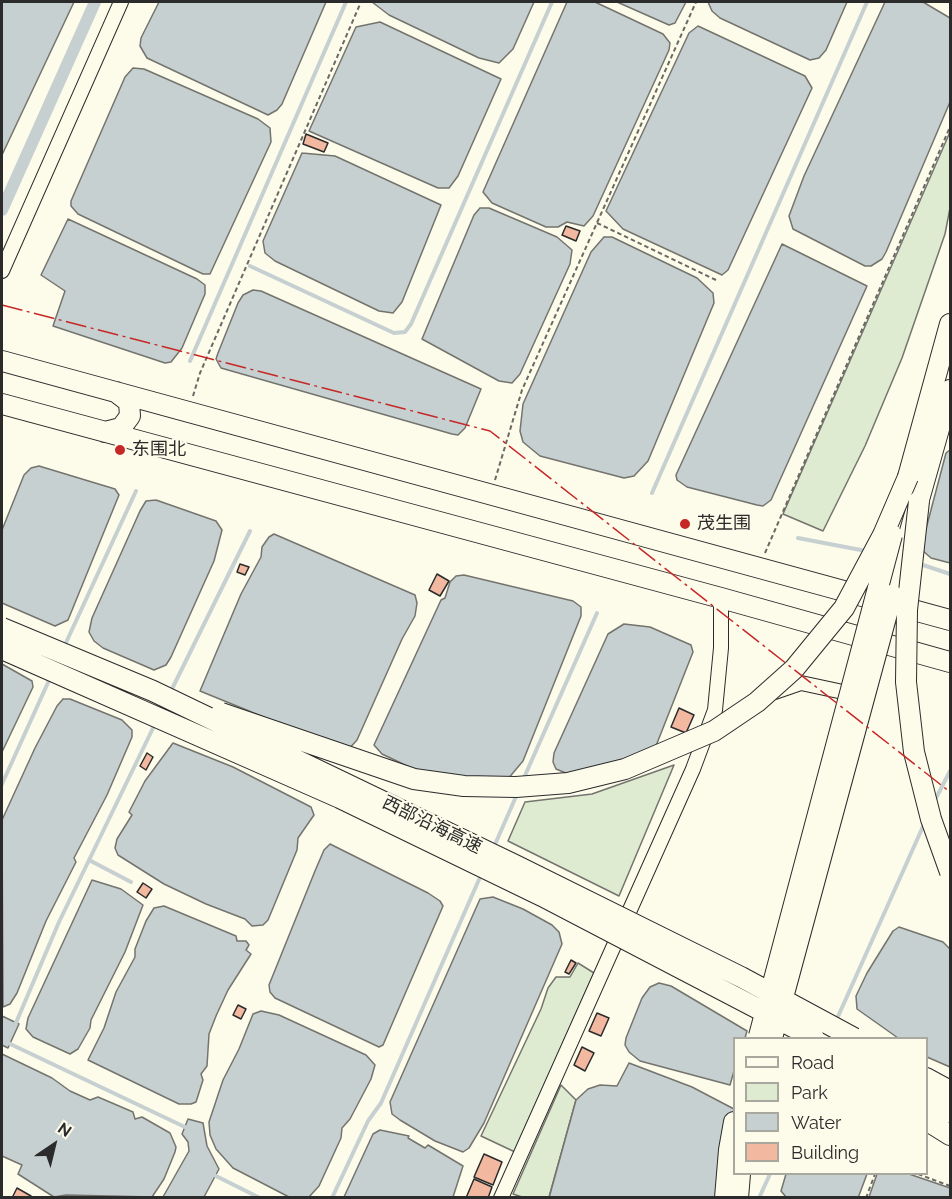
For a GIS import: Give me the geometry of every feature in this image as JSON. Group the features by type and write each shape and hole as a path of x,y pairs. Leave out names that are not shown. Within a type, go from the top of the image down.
{"highway":[{"path":"758,1037 950,328"},
{"path":"2,361 951,620"},
{"path":"794,1037 782,1028 776,1029 951,390"},
{"path":"105,432 121,428 130,416 129,402 116,392"},
{"path":"2,404 721,597 951,663"},
{"path":"153,691 275,730 360,763 414,779 464,786 516,787 568,783 625,769 714,731 757,702 794,669 844,608 883,535 908,477"},
{"path":"919,501 908,598 906,682 914,752 931,819 951,872"},
{"name":"西部沿海高速","path":"2,628 153,691 525,870 741,978 852,1037"},
{"name":"西部沿海高速","path":"2,649 340,798 542,896 776,1029 810,1037"},
{"path":"928,1078 951,1090"},
{"path":"928,1100 951,1113"},
{"path":"928,1121 951,1135"},
{"path":"724,1197 733,1136"},
{"path":"738,1197 740,1175"}],"street":[{"path":"2,271 121,2"},
{"path":"501,1197 715,710 719,679 721,597"},
{"path":"702,743 789,685 816,684 866,697"}],"path":[{"path":"188,412 200,373 361,2"},
{"path":"490,494 522,390 696,2"},
{"path":"761,568 770,538 951,127"},
{"path":"597,223 716,280"},
{"path":"866,1197 873,1175"},
{"path":"923,1175 951,1186"}],"green space":[{"path":"950,132 950,208 945,234 902,358 865,446 823,531 783,514"},
{"path":"674,765 619,896 508,841 525,802 592,794"},
{"path":"578,963 594,973 515,1152 481,1136 541,1009 548,988 556,977 570,977"},
{"path":"561,1085 576,1100 549,1197 522,1197 513,1194"}],"water":[{"path":"2,2 74,2 2,155"},
{"path":"159,2 326,2 282,104 268,115 147,58 140,46 141,38"},
{"path":"372,2 534,2 513,49 499,63 479,58 389,15"},
{"path":"567,2 595,2 663,34 670,43 669,50 593,216 584,226 567,222 558,227 546,227 492,203 483,192"},
{"path":"617,2 686,2 675,23 669,25"},
{"path":"708,2 847,2 826,50 819,58 810,60 720,18 712,11"},
{"path":"885,2 923,2 950,18 950,102 886,252 882,259 871,266 865,266 793,229 789,216 804,176"},
{"path":"380,22 501,79 458,176 449,188 438,188 309,131 356,27"},
{"path":"698,26 805,76 812,88 728,270 722,275 623,229 606,211 689,33"},
{"path":"133,68 144,69 258,119 270,128 271,142 210,274 203,274 78,214 71,206 71,201 125,77"},
{"path":"302,153 335,156 441,205 402,302 393,313 379,311 275,261 265,253 263,241"},
{"path":"480,208 489,208 557,237 572,250 570,264 520,374 512,383 499,381 422,339 474,215"},
{"path":"68,219 197,279 205,285 205,294 182,348 171,362 165,363 53,326 65,291 41,275"},
{"path":"604,237 612,237 697,278 713,293 714,303 648,461 634,476 624,478 540,456 523,442 520,431 523,404 591,252"},
{"path":"782,244 867,286 771,500 763,506 687,487 677,480 676,475"},
{"path":"253,290 261,291 481,389 465,428 458,435 452,434 221,368 216,359 238,303 243,295"},
{"path":"950,450 950,563 931,558 922,550 922,544 946,453"},
{"path":"39,466 115,489 119,495 68,620 55,626 2,603 2,530 24,475 31,468"},
{"path":"156,500 216,521 222,530 214,561 171,657 166,665 154,670 103,648 94,641 89,632 92,618 140,511 146,501"},
{"path":"274,534 415,595 417,603 415,616 402,639 357,740 347,751 200,691 241,594 261,557 262,547"},
{"path":"464,575 573,601 581,607 581,616 523,761 507,780 424,774 382,754 374,745 441,600 445,598 450,582 456,576"},
{"path":"624,624 650,627 691,645 693,652 652,756 578,778 556,769 553,762 554,753 608,634"},
{"path":"2,664 32,681 33,687 2,752"},
{"path":"63,699 70,699 122,720 132,730 132,737 107,795 74,858 76,862 46,921 17,993 10,1004 3,1007 2,820 35,748"},
{"path":"173,743 233,767 311,807 314,815 298,838 297,850 268,920 263,925 252,926 245,919 164,884 118,855 115,848 117,839 132,815 129,812 145,781"},
{"path":"330,844 428,893 440,901 443,906 383,1045 379,1047 275,998 270,992 269,985 315,871 324,850"},
{"path":"92,880 121,889 143,905 125,952 91,1020 90,1028 78,1049 70,1054 33,1037 26,1029 28,1018"},
{"path":"493,897 523,909 552,925 559,932 562,944 484,1123 469,1148 463,1152 435,1141 400,1120 392,1114 390,1102 480,899"},
{"path":"164,906 236,936 237,941 246,941 249,945 246,950 251,954 228,990 216,1016 209,1034 207,1066 201,1074 203,1080 196,1102 191,1104 179,1104 88,1060 104,1028 116,992 135,957 135,949 146,921 154,908"},
{"path":"899,927 943,942 950,949 950,1067 928,1057 928,1037 897,1037 857,1009 856,996 867,973 893,931"},
{"path":"659,983 671,986 747,1031 745,1037 733,1037 733,1074 730,1085 640,1061 629,1052 625,1045 626,1038 642,998 650,987"},
{"path":"261,1011 279,1015 366,1055 375,1065 371,1079 350,1119 342,1128 341,1138 319,1186 309,1197 289,1197 233,1168 216,1149 210,1135 209,1122 223,1080 253,1014"},
{"path":"2,1016 19,1024 8,1048 2,1045"},
{"path":"2,1054 52,1078 70,1091 90,1100 98,1097 133,1112 135,1119 142,1117 170,1133 176,1147 175,1152 164,1179 152,1197 66,1195 54,1197 18,1174 22,1165 2,1156"},
{"path":"629,1063 692,1087 733,1108 734,1175 727,1197 549,1198 576,1100 588,1089 600,1085 617,1086"},
{"path":"188,1119 203,1123 207,1146 219,1169 204,1197 163,1197 189,1151 188,1142 182,1134"},
{"path":"380,1130 409,1136 408,1138 425,1148 428,1145 463,1166 453,1197 344,1197 373,1134"},
{"path":"786,1175 867,1175 858,1198 786,1197 781,1191"},
{"path":"877,1175 912,1175 950,1188 950,1197 869,1197"}],"building":[{"path":"306,134 328,143 324,152 303,144"},
{"path":"566,226 580,231 576,241 562,235"},
{"path":"240,564 249,567 245,575 237,572"},
{"path":"437,574 449,581 440,596 429,590"},
{"path":"679,708 694,715 686,733 671,727"},
{"path":"147,753 153,757 146,770 140,766"},
{"path":"143,883 152,889 146,898 137,892"},
{"path":"571,960 576,963 569,974 565,972"},
{"path":"238,1005 246,1009 241,1019 233,1015"},
{"path":"597,1013 609,1018 601,1036 589,1031"},
{"path":"582,1047 594,1053 585,1071 574,1065"},
{"path":"484,1154 502,1162 493,1185 474,1177"},
{"path":"474,1179 492,1187 488,1198 466,1198"},
{"path":"17,1188 31,1196 30,1198 12,1198"}],"waterway":[{"path":"2,210 95,2"},
{"path":"190,361 346,2"},
{"path":"250,266 394,333 405,332 411,324 552,2"},
{"path":"652,493 867,2"},
{"path":"64,647 136,491"},
{"path":"170,693 250,531"},
{"path":"798,538 866,551"},
{"path":"917,563 950,574"},
{"path":"523,780 597,613"},
{"path":"2,784 51,676"},
{"path":"15,1025 59,922 155,724"},
{"path":"934,802 950,771"},
{"path":"493,849 518,792"},
{"path":"836,1021 925,822"},
{"path":"89,860 131,882"},
{"path":"332,1198 368,1121 381,1103 481,875"},
{"path":"6,1042 187,1128"},
{"path":"212,1174 260,1198"},
{"path":"759,1198 770,1175"}],"power":[{"path":"2,305 490,431 950,792"}],"place":[{"name":"东围北","path":"120,450"},
{"name":"茂生围","path":"685,524"}]}
